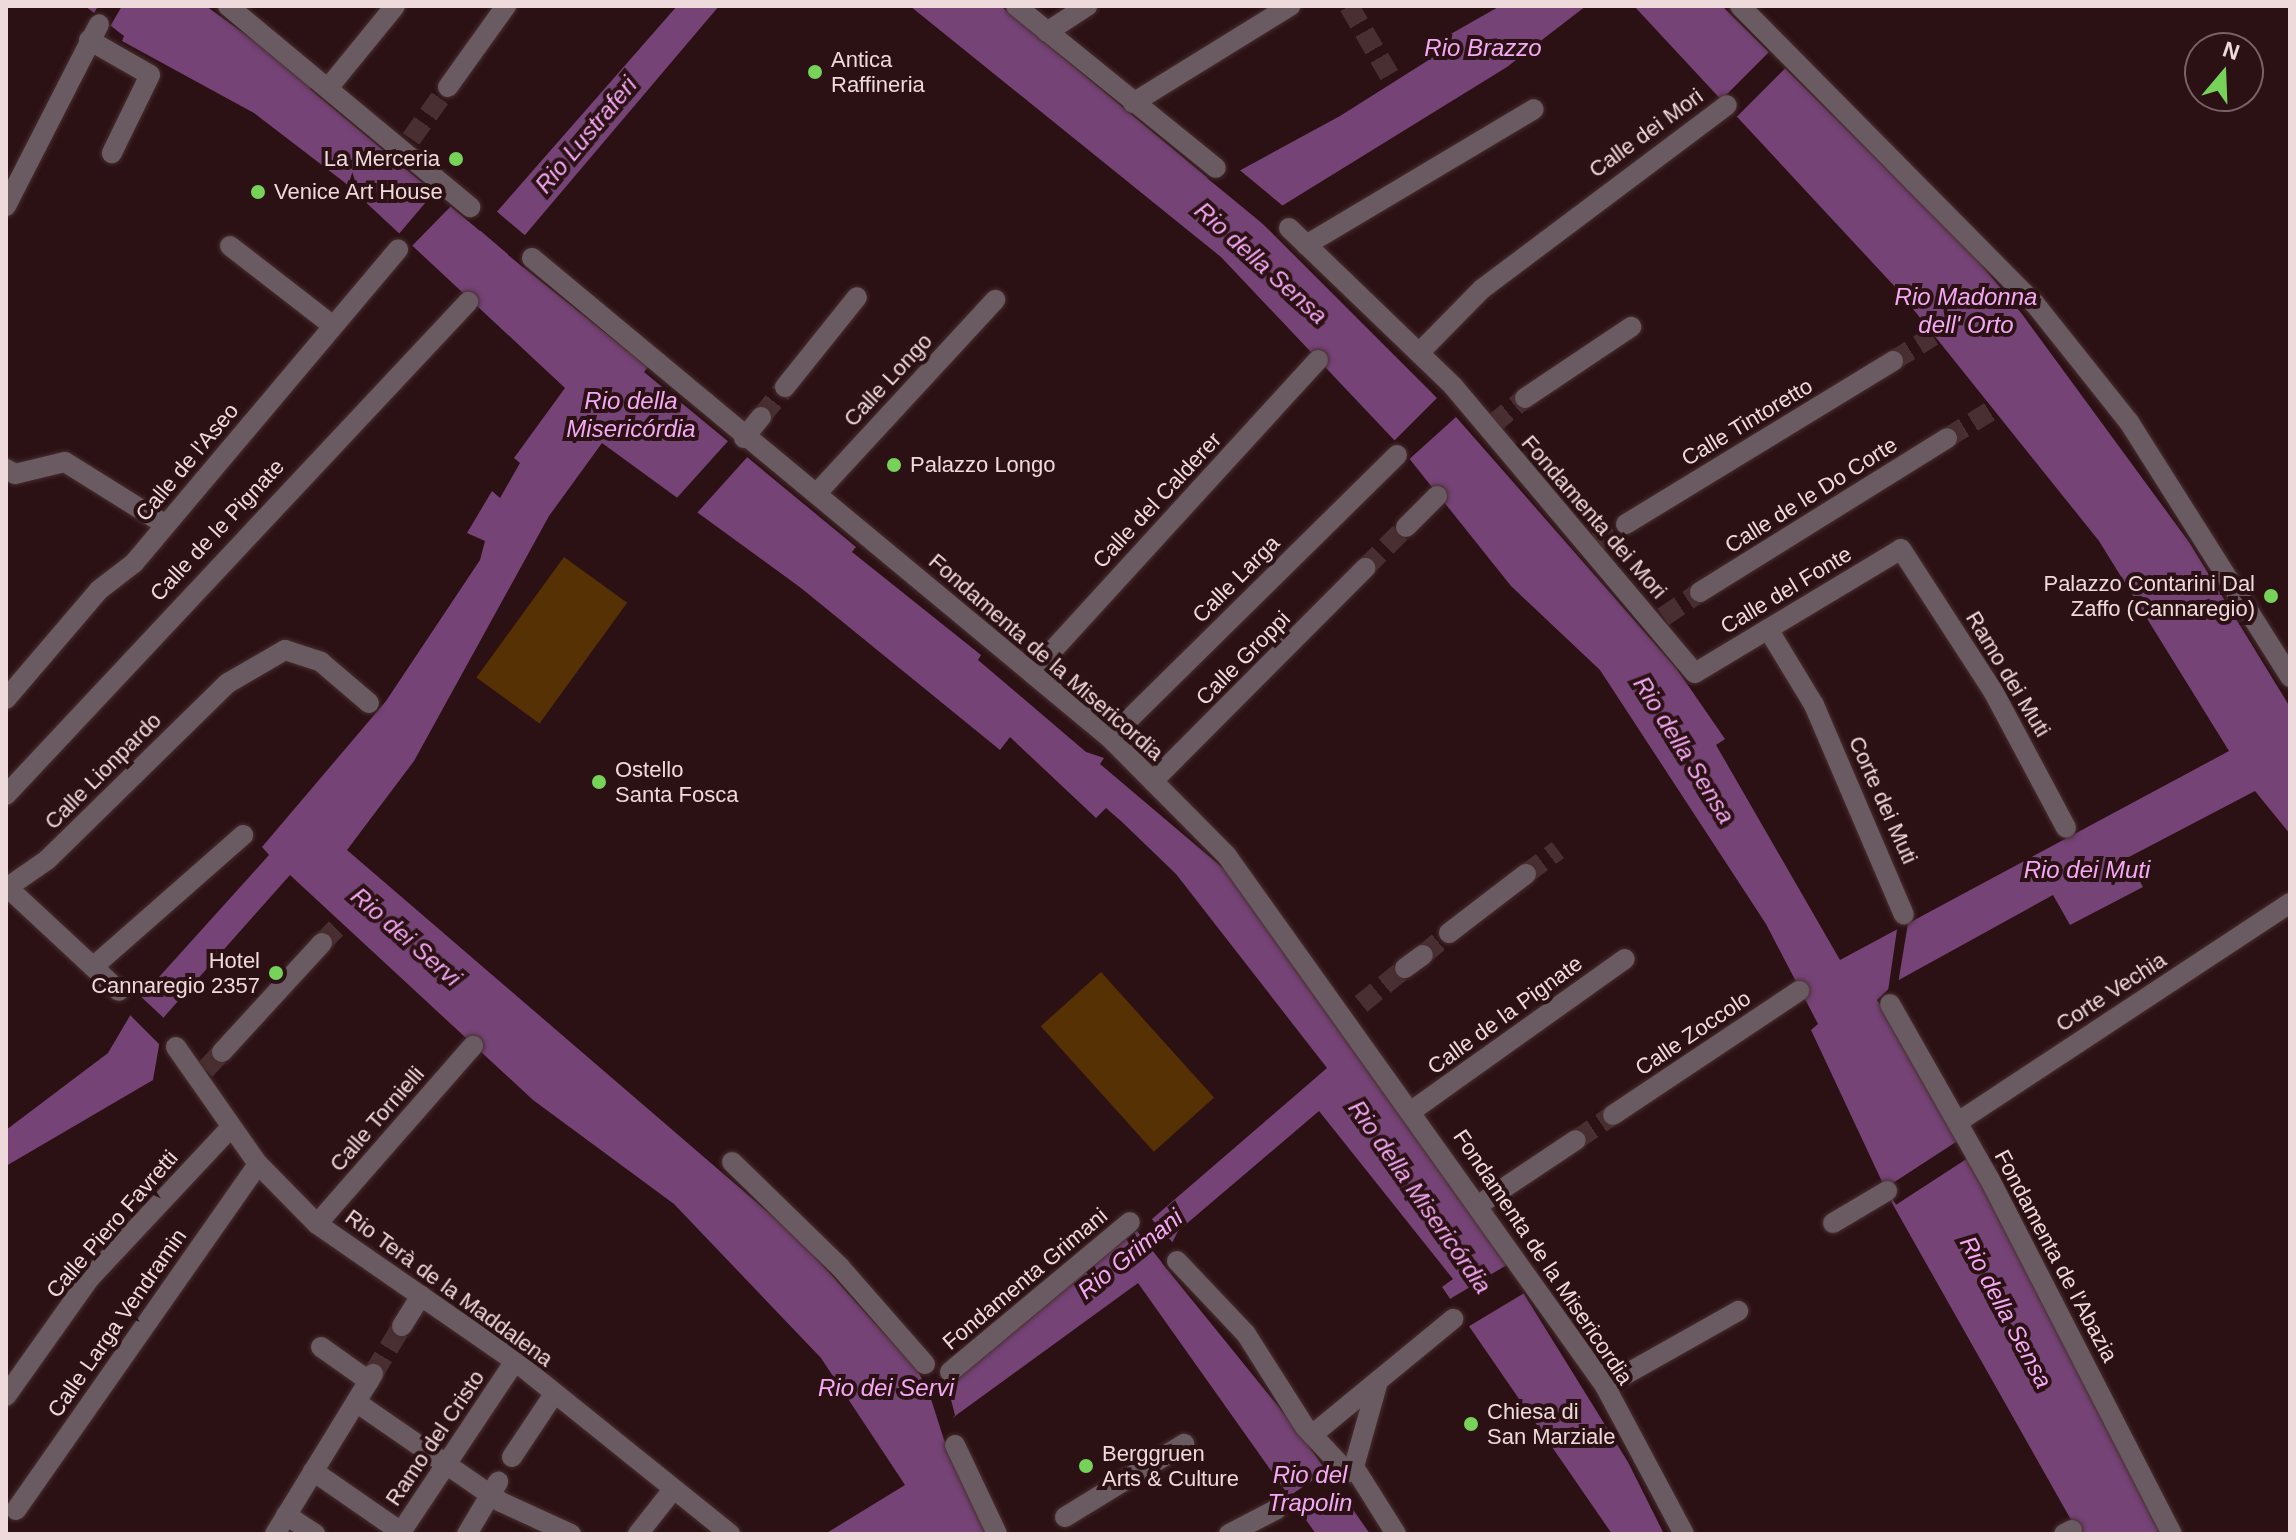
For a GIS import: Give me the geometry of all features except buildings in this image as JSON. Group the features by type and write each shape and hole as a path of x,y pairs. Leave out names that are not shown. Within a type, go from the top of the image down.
{"street":[{"path":"228,6 407,148 456,196"},
{"path":"329,87 395,6"},
{"path":"448,87 506,6"},
{"path":"1016,6 1216,168"},
{"path":"1047,32 1087,6"},
{"path":"1133,103 1290,6"},
{"path":"1740,6 1788,49 2014,279 2090,372 2290,677"},
{"path":"6,206 94,32 150,75 112,153"},
{"name":"Calle dei Mori","path":"1422,350 1482,289 1593,201 1727,105"},
{"path":"1306,245 1534,109"},
{"name":"Fondamenta dei Mori","path":"1289,228 1422,350 1454,396 1490,428 1659,621 1695,673"},
{"path":"230,246 332,325"},
{"name":"Calle de l'Aseo","path":"6,699 166,525 398,249"},
{"name":"Fondamenta de la Misericordia","path":"532,258 744,438 817,493 1110,738 1227,856 1354,1009 1413,1110 1605,1386 1684,1534"},
{"path":"785,387 857,297"},
{"name":"Calle Longo","path":"817,493 995,300"},
{"name":"Calle de le Pignate","path":"6,795 468,302"},
{"path":"1525,398 1631,327"},
{"name":"Calle del Calderer","path":"1032,673 1318,360"},
{"name":"Calle Tintoretto","path":"1626,524 1893,361"},
{"path":"744,438 761,417"},
{"name":"Calle de le Do Corte","path":"1700,592 1947,438"},
{"name":"Calle Larga","path":"1110,738 1397,455"},
{"path":"6,469 15,474 65,462 166,525"},
{"path":"1406,527 1437,496"},
{"name":"Calle del Fonte","path":"1695,673 1901,549"},
{"name":"Ramo dei Muti","path":"1901,549 2000,704 2066,828"},
{"name":"Calle Groppi","path":"1153,781 1365,568"},
{"name":"Corte dei Muti","path":"1768,629 1814,705 1904,915"},
{"name":"Calle Lionpardo","path":"7,888 47,860 228,683 285,650 321,662 369,703"},
{"path":"93,967 243,835"},
{"path":"1449,933 1526,874"},
{"path":"7,888 119,991"},
{"name":"Corte Vechia","path":"1958,1122 2290,903"},
{"path":"222,1052 322,943"},
{"path":"1405,968 1423,955"},
{"name":"Calle de la Pignate","path":"1413,1110 1625,959"},
{"name":"Calle Zoccolo","path":"1613,1115 1799,991"},
{"name":"Fondamenta de l'Abazia","path":"1890,1004 1958,1122 2172,1534"},
{"name":"Calle Tornielli","path":"317,1224 473,1046"},
{"name":"Rio Terà de la Maddalena","path":"176,1047 201,1074 231,1127 258,1164 317,1224 515,1361 671,1492 730,1534"},
{"name":"Calle Piero Favretti","path":"6,1396 89,1279 231,1127"},
{"path":"1480,1204 1576,1140"},
{"path":"732,1162 840,1267 925,1364"},
{"name":"Calle Larga Vendramin","path":"9,1512 258,1164"},
{"path":"1833,1223 1887,1191"},
{"name":"Fondamenta Grimani","path":"950,1372 1130,1222"},
{"path":"1177,1261 1246,1334 1308,1431 1347,1472 1396,1534"},
{"path":"402,1326 421,1295"},
{"path":"1605,1386 1738,1311"},
{"path":"1308,1431 1377,1385 1453,1319"},
{"path":"275,1534 371,1378 321,1347"},
{"name":"Ramo del Cristo","path":"313,1471 401,1532 515,1361"},
{"path":"1347,1472 1377,1385"},
{"path":"512,1457 554,1394"},
{"path":"356,1402 447,1466 571,1534"},
{"path":"1065,1517 1184,1444"},
{"path":"955,1445 997,1534"},
{"path":"638,1534 671,1492"},
{"path":"467,1534 497,1493"},
{"path":"478,1534 497,1493"},
{"path":"1229,1534 1277,1509"},
{"path":"286,1515 315,1534"}],"shaded area":[{"path":"564,557 627,603 540,723 476,678"},
{"path":"1101,972 1214,1098 1154,1152 1041,1026"}],"water":[{"path":"85,6 206,6 313,83 310,89 480,231 677,6 719,6 508,255 648,367 644,372 856,547 852,552 981,655 978,660 1086,752 1104,758 1100,764 1224,869 1503,1260 1628,1462 1664,1534 1612,1534 1442,1287 1453,1279 1319,1111 1178,1231 1162,1263 1299,1432 1370,1534 1316,1534 1138,1283 940,1427 987,1534 825,1534 905,1485 821,1358 674,1204 533,1100 290,875 164,1017 153,1080 6,1166 6,1130 108,1053 141,997 269,855 262,847 386,701 480,560 485,541 467,533 492,491 500,498 520,463 514,458 565,388 344,182 254,113 122,41 124,36","holes":["602,443 801,588 1000,750 1010,737 1096,818 1106,808 1121,821 1176,874 1327,1068 1152,1219 928,1392 918,1371 798,1238 347,850 414,761 549,516"]},
{"path":"910,6 1001,6 1215,184 1340,116 1454,44 1449,35 1500,6 1586,6 1507,67 1259,220 1456,417 1676,668 1725,739 1716,745 1840,960 2229,751 2099,541 1897,289 1634,6 1722,6 1970,251 2022,314 2189,542 2290,707 2290,834 2255,791 2127,858 2143,887 2070,925 2053,895 1897,981 1877,1000 1927,1080 2163,1534 2079,1534 1892,1203 1811,1030 1818,1024 1766,924 1600,670 1511,586 1396,442 1221,257"}],"pier":[{"path":"98,6 122,6 108,30 92,17"},
{"path":"1775,46 1791,62 1737,117 1721,100"},
{"path":"1236,167 1283,206 1265,220 1280,238 1207,178"},
{"path":"437,189 454,203 409,249 398,235"},
{"path":"495,210 527,237 513,254 524,268 462,215 480,226"},
{"path":"1432,392 1437,392 1456,417 1405,463 1394,441 1437,398"},
{"path":"729,440 748,457 695,515 676,499"},
{"path":"1909,917 1897,990 1887,998 1898,923"},
{"path":"138,994 167,1021 163,1048 127,1012"},
{"path":"1959,1140 1970,1157 1896,1205 1885,1188"},
{"path":"1149,1216 1174,1244 1167,1269 1133,1226"},
{"path":"1510,1263 1527,1291 1464,1329 1447,1301"},
{"path":"921,1368 929,1387 945,1377 955,1415 944,1428 947,1449"},
{"path":"1331,1468 1343,1486 1296,1518 1284,1500"}],"tunnel":[{"path":"1349,6 1394,83"},
{"path":"411,139 448,87"},
{"path":"1893,361 1933,336"},
{"path":"761,417 785,387"},
{"path":"1492,425 1525,398"},
{"path":"1947,438 1994,409"},
{"path":"1597,542 1626,524"},
{"path":"1365,568 1406,527"},
{"path":"1663,617 1700,592"},
{"path":"1526,874 1558,850"},
{"path":"322,943 342,922"},
{"path":"1423,955 1449,933"},
{"path":"1361,1004 1405,968"},
{"path":"205,1070 222,1052"},
{"path":"1576,1140 1613,1115"},
{"path":"373,1374 402,1326"}],"place":[{"name":"Antica Raffineria","path":"815,72"},
{"name":"La Merceria","path":"456,159"},
{"name":"Venice Art House","path":"258,192"},
{"name":"Palazzo Longo","path":"894,465"},
{"name":"Palazzo Contarini Dal Zaffo (Cannaregio)","path":"2271,596"},
{"name":"Ostello Santa Fosca","path":"599,782"},
{"name":"Hotel Cannaregio 2357","path":"276,973"},
{"name":"Chiesa di San Marziale","path":"1471,1424"},
{"name":"Berggruen Arts & Culture","path":"1086,1466"}],"water label":[{"name":"Rio Brazzo","path":"1483,48"},
{"name":"Rio Lustraferi","path":"586,135"},
{"name":"Rio della Sensa","path":"1261,263"},
{"name":"Rio Madonna dell' Orto","path":"1966,311"},
{"name":"Rio della Misericórdia","path":"631,415"},
{"name":"Rio della Sensa","path":"1684,750"},
{"name":"Rio dei Muti","path":"2087,870"},
{"name":"Rio dei Servi","path":"406,937"},
{"name":"Rio della Misericórdia","path":"1420,1197"},
{"name":"Rio Grimani","path":"1130,1254"},
{"name":"Rio della Sensa","path":"2006,1312"},
{"name":"Rio dei Servi","path":"886,1388"},
{"name":"Rio del Trapolin","path":"1310,1489"}]}
